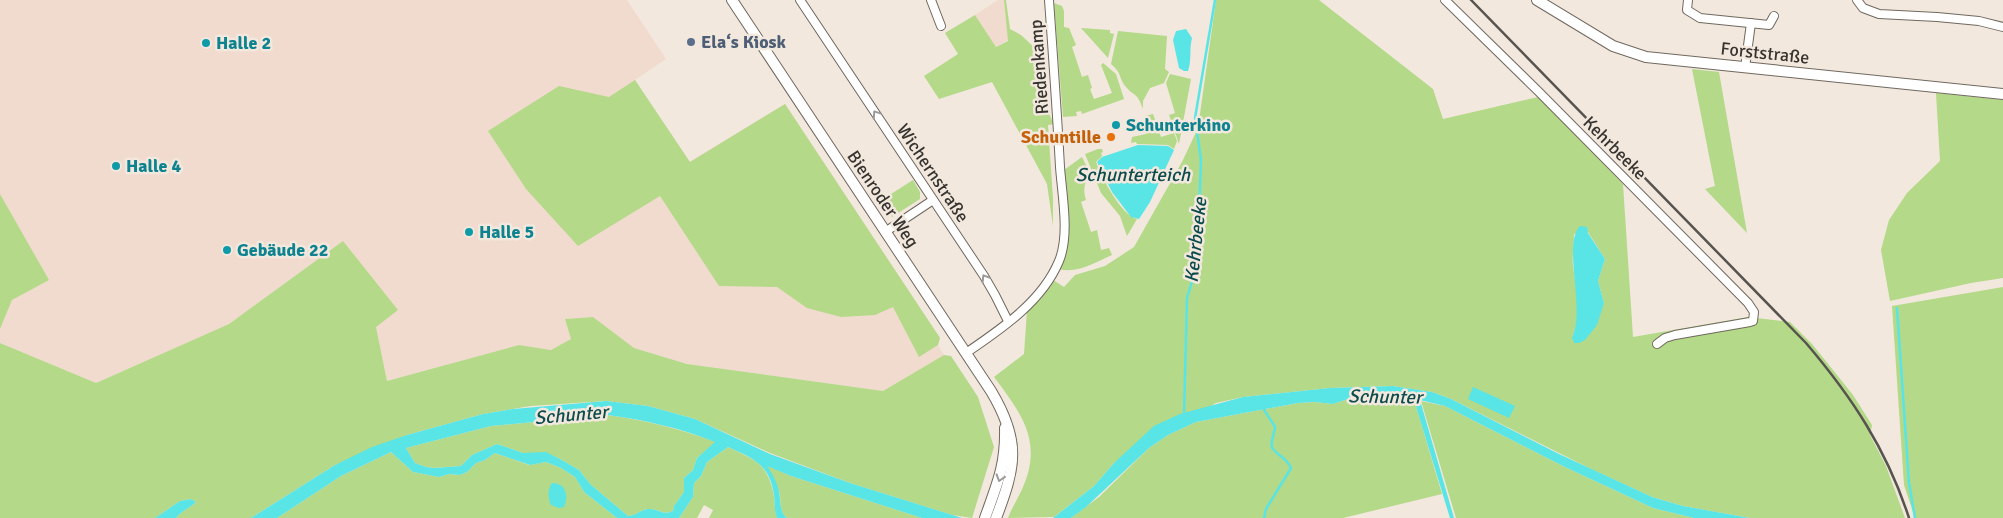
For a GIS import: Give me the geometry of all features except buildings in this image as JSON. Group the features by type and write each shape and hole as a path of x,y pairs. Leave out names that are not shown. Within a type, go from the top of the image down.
{"main road":[{"name":"Bienroder Weg","path":"732,0 992,393 1004,417 1004,458 996,504 996,518"},
{"name":"Forststraße","path":"1537,0 1613,46 1628,52 1655,58 2003,94"},
{"name":"Bienroder Weg","path":"985,518 996,504"}],"street":[{"name":"Wichernstraße","path":"800,0 991,288 1008,321"},
{"path":"931,0 941,26"},
{"name":"Riedenkamp","path":"1008,321 1027,307 1045,287 1063,250 1062,193 1049,0"},
{"name":"Kehrbeeke","path":"1445,0 1748,303 1754,312 1753,321 1675,335 1665,338 1658,344"},
{"path":"1688,0 1687,10 1700,18 1769,25 1774,16"},
{"path":"1856,0 1863,8 1879,14 1937,16 1979,21 2003,27"},
{"path":"1745,68 1751,23"},
{"path":"885,232 933,200"},
{"path":"966,353 1008,321"}],"shaded area":[{"path":"0,0 627,0 666,59 635,80 689,162 785,104 940,338 938,345 944,355 883,391 687,364 634,348 592,317 565,319 571,339 551,350 519,345 387,381 376,327 343,241 229,324 96,383 0,343 0,329 12,300 48,280 0,194"},
{"path":"998,0 1004,0 1008,40 996,47 975,15"}],"green space":[{"path":"1004,0 1006,0 1010,29 1021,35 1037,50 1042,100 1054,124 1048,125 1053,226 1047,184 992,82 939,99 924,76 958,54 945,33 975,15 996,47 1008,41"},
{"path":"1216,0 1319,0 1433,89 1443,119 1538,97 1623,184 1633,337 1748,317 1790,322 1812,344 1853,395 1872,425 1870,435 1886,466 1905,518 1750,518 1683,506 1652,497 1593,470 1451,399 1432,392 1393,386 1330,388 1243,397 1216,403 1114,463 1094,486 1054,517 1008,518 1029,471 1030,441 1020,415 994,377 1024,354 1027,311 1053,280 1064,287 1075,275 1105,266 1134,247 1182,162 1198,128","holes":["1588,232 1605,259 1598,281 1604,303 1572,337 1578,312 1573,262 1574,234"]},
{"path":"1054,3 1062,6 1064,11 1064,27 1069,28 1076,45 1072,47 1082,77 1088,75 1094,99 1112,93 1101,65 1103,63 1116,74 1124,99 1082,114 1081,111 1076,112 1077,116 1063,117"},
{"path":"1081,28 1110,30 1110,33 1114,34 1108,58"},
{"path":"1118,31 1167,36 1165,69 1169,72 1164,83 1150,88 1143,101 1143,109 1138,97 1126,87 1117,70 1111,64"},
{"path":"1692,69 1719,72 1747,233 1705,189 1715,186"},
{"path":"1170,74 1191,79 1179,144 1169,115 1175,113 1166,83"},
{"path":"635,80 690,162 785,104 940,338 938,345 919,357 893,307 875,315 841,317 807,308 777,287 719,286 660,196 578,246 526,189 488,131 559,86 609,97"},
{"path":"1936,93 2003,100 2003,278 1890,301 1881,250 1889,220 1907,193 1940,161"},
{"path":"1153,114 1161,137 1174,133 1177,141 1174,149 1168,145 1131,143 1132,137 1146,134 1145,116"},
{"path":"1102,149 1103,152 1096,162 1107,186 1125,211 1137,219 1127,236 1120,216 1101,193 1085,154"},
{"path":"1082,157 1089,171 1084,189 1086,200 1081,202 1091,232 1097,230 1101,250 1109,248 1112,255 1079,269 1059,269 1064,170"},
{"path":"913,180 920,192 920,199 892,217 880,201"},
{"path":"0,194 49,280 12,300 0,329"},
{"path":"343,241 398,310 376,327 387,381 519,345 551,350 571,339 565,319 593,317 634,348 687,364 883,391 944,355 951,356 978,397 994,447 972,518 952,515 850,483 770,453 695,419 648,406 606,401 531,406 483,414 407,435 335,465 251,518 176,518 196,502 191,499 180,501 155,518 0,518 0,343 96,383 229,324"},
{"path":"2003,287 2003,518 1915,518 1904,485 1892,306"},
{"path":"1391,397 1414,399 1442,494 1343,518 1071,518 1099,497 1149,448 1168,435 1196,422 1298,403 1333,404 1351,398"},
{"path":"1421,401 1445,406 1567,468 1653,508 1694,518 1456,518"},
{"path":"607,415 635,419 716,442 697,458 693,470 684,478 684,492 674,506 673,511 666,513 648,509 628,516 590,484 579,470 546,453 523,453 497,444 472,455 461,466 435,468 415,463 406,448 491,426"},
{"path":"728,447 757,463 767,474 773,491 777,518 709,518 713,510 704,505 697,518 679,518 693,497 694,483 701,476 707,462"},
{"path":"391,452 413,472 439,477 449,474 460,475 467,472 476,463 485,460 495,453 529,465 546,462 561,468 575,477 584,492 617,518 277,518 341,476"},
{"path":"766,465 791,476 922,518 787,518 781,509 778,488"}],"water":[{"path":"1186,29 1192,38 1190,63 1188,71 1184,71 1179,68 1173,40 1176,31"},
{"name":"Schunterteich","path":"1138,145 1168,146 1174,150 1150,202 1139,219 1131,217 1112,192 1097,162 1102,157"},
{"path":"1580,226 1587,227 1588,233 1605,259 1598,281 1604,303 1597,325 1585,340 1574,343 1572,337 1576,325 1577,310 1573,247 1575,235"},
{"name":"Schunter","path":"1393,386 1432,392 1451,399 1559,454 1652,497 1683,506 1750,518 1694,518 1653,508 1567,468 1445,406 1420,400 1454,518 1450,518 1414,400 1391,397 1351,398 1333,404 1298,403 1196,422 1168,435 1149,448 1086,507 1071,518 1053,518 1094,486 1114,463 1154,426 1180,414 1243,397 1330,388"},
{"path":"1473,387 1515,406 1509,418 1468,399"},
{"name":"Schunter","path":"606,401 648,406 695,419 770,454 850,483 962,518 922,518 791,476 767,466 777,484 781,509 787,518 777,518 769,476 752,459 728,447 707,462 701,476 694,483 693,497 679,518 617,518 584,492 575,477 561,468 546,462 530,465 495,453 485,460 476,463 467,472 460,475 449,474 439,477 413,472 391,452 341,476 277,518 251,518 335,465 372,447 407,435 483,414 513,409","holes":["607,415 649,422 715,442 697,458 693,470 684,478 684,492 674,506 673,511 666,513 648,509 628,516 590,484 579,470 546,452 523,453 497,444 472,455 461,466 435,468 415,463 406,448 491,426"]},
{"path":"552,483 560,485 565,491 564,507 559,508 551,505 548,494"},
{"path":"191,499 196,502 176,518 155,518 180,501"}],"waterway":[{"name":"Kehrbeeke","path":"1184,415 1187,298 1193,278 1199,217 1201,160 1195,118 1215,0"},
{"path":"1897,308 1909,483 1915,518"},
{"path":"1263,408 1275,427 1272,447 1275,452 1287,461 1291,468 1266,509 1264,518"}],"railway":[{"path":"1471,0 1806,343 1823,363 1853,404 1879,447 1909,518"}],"place":[{"name":"Ela‘s Kiosk","path":"691,42"},
{"name":"Halle 2","path":"206,43"},
{"name":"Schunterkino","path":"1116,125"},
{"name":"Schuntille","path":"1111,137"},
{"name":"Halle 4","path":"116,166"},
{"name":"Halle 5","path":"469,232"},
{"name":"Gebäude 22","path":"227,250"}]}
